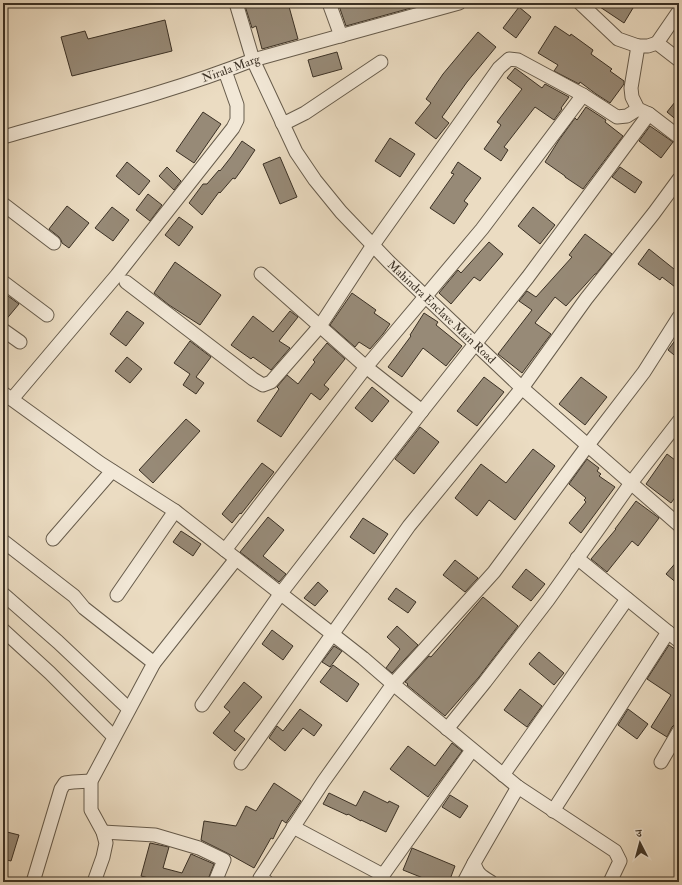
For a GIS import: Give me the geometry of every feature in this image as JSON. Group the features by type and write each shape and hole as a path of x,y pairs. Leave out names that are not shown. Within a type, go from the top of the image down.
{"street":[{"name":"Mahindra Enclave Main Road","path":"236,3 253,60 296,152 315,180 341,212 389,262 522,388 679,524"},
{"path":"329,3 341,36"},
{"name":"Nirala Marg","path":"3,136 143,98 225,71 253,60 459,3"},
{"path":"580,3 618,39 638,46 648,46 657,42 679,11"},
{"path":"657,42 679,60"},
{"path":"638,46 630,88 632,97 643,112 679,137"},
{"path":"126,282 263,385 271,382 320,326 373,245 499,68 509,59 518,60 582,95 617,117 643,112"},
{"path":"282,123 289,121 305,112 381,62"},
{"path":"225,71 237,105 237,120 233,128 117,275 8,396 100,463 175,511 363,658 518,787 615,851 620,861 610,882"},
{"path":"225,550 366,367 482,229 582,95"},
{"path":"202,705 281,593 533,271 643,112"},
{"path":"241,763 409,526 522,388 586,299 679,179"},
{"path":"3,204 54,243"},
{"path":"261,274 366,367 422,411"},
{"path":"3,282 47,315"},
{"path":"267,882 260,878 323,782 393,684 494,572 644,372 679,317"},
{"path":"3,330 20,342"},
{"path":"447,729 543,607 631,483 679,421"},
{"path":"53,539 112,471"},
{"path":"117,595 175,511"},
{"path":"3,541 74,596 84,608 154,663"},
{"path":"577,558 679,641"},
{"path":"94,882 104,857 106,843 103,832 91,810 91,781 154,663 236,559"},
{"path":"3,594 58,642 129,709"},
{"path":"503,775 627,600"},
{"path":"3,630 50,673 114,737"},
{"path":"553,811 668,632"},
{"path":"661,762 679,731"},
{"path":"293,827 381,878 472,750"},
{"path":"33,882 61,789 65,783 91,781"},
{"path":"464,882 518,787"},
{"path":"103,832 155,835 198,848 224,860 215,882"},
{"path":"474,863 477,872 491,882"}],"building":[{"path":"254,3 288,3 298,39 262,49 256,26 252,28 245,6"},
{"path":"338,3 429,3 346,26"},
{"path":"594,3 636,3 624,23"},
{"path":"519,7 531,17 516,38 503,28"},
{"path":"165,20 172,51 72,76 61,37 85,31 88,39"},
{"path":"555,26 570,36 571,34 593,50 591,54 612,69 610,71 624,81 624,84 610,103 580,82 579,84 554,71 558,65 538,53"},
{"path":"478,32 496,47 467,82 442,117 449,123 436,139 415,123 431,103 426,99 443,74"},
{"path":"337,52 342,69 313,77 308,60"},
{"path":"515,68 542,88 545,84 569,97 554,120 535,107 504,147 508,150 501,161 484,149 501,125 497,122 522,89 507,78"},
{"path":"679,97 679,122 667,112"},
{"path":"586,107 606,120 605,122 623,136 583,189 545,162 575,118 577,120"},
{"path":"203,112 221,124 194,163 176,151"},
{"path":"650,126 673,142 661,158 639,141"},
{"path":"390,138 415,154 400,177 375,161"},
{"path":"242,141 255,150 235,179 233,178 220,193 219,192 202,215 189,203 203,184 207,184 219,170 220,171"},
{"path":"280,157 297,197 280,204 263,164"},
{"path":"127,162 150,181 139,195 116,176"},
{"path":"458,162 481,178 464,201 468,204 454,224 430,208 454,174 451,173"},
{"path":"167,167 181,181 174,190 159,176"},
{"path":"620,167 642,182 635,193 612,177"},
{"path":"148,194 162,205 150,221 136,210"},
{"path":"67,206 89,223 69,248 49,229"},
{"path":"112,207 129,220 113,241 95,228"},
{"path":"533,207 555,225 540,244 518,226"},
{"path":"179,217 193,227 179,246 165,235"},
{"path":"585,234 612,254 596,274 566,306 555,297 535,323 551,334 522,373 498,354 532,310 519,301 527,291 536,297 572,257 569,255"},
{"path":"489,242 503,254 480,281 474,277 451,304 439,293 458,270 461,273"},
{"path":"649,249 679,273 679,290 662,277 660,280 638,264"},
{"path":"175,262 221,295 200,325 169,305 154,293"},
{"path":"352,293 376,310 374,313 390,324 370,349 359,342 355,347 330,325"},
{"path":"8,296 19,304 3,322 3,302"},
{"path":"127,311 144,323 126,346 110,334"},
{"path":"290,311 298,317 279,341 290,348 271,370 253,357 251,359 231,345 253,316 273,332"},
{"path":"424,313 438,322 436,325 462,346 446,366 423,348 402,377 388,367 411,336 410,335"},
{"path":"679,335 679,359 668,350"},
{"path":"190,341 211,357 196,377 204,383 196,394 183,385 190,374 174,363"},
{"path":"327,343 345,359 324,385 329,389 320,400 311,393 281,437 257,421 279,389 277,387 287,375 298,384 315,362 313,360"},
{"path":"127,357 142,369 130,383 115,371"},
{"path":"484,377 504,392 477,426 457,411"},
{"path":"581,377 607,397 585,425 559,404"},
{"path":"372,387 389,401 372,422 355,408"},
{"path":"186,419 200,431 153,483 139,470"},
{"path":"420,427 439,442 414,474 395,459"},
{"path":"533,449 555,466 515,520 489,500 477,516 455,498 481,464 506,483"},
{"path":"667,454 679,463 679,492 671,503 646,484"},
{"path":"587,459 599,468 597,471 601,474 599,476 615,487 581,533 569,523 586,502 584,500 586,498 569,484"},
{"path":"262,463 274,472 241,514 240,513 232,523 222,514"},
{"path":"636,501 659,518 638,546 632,541 607,572 591,559 616,529"},
{"path":"268,517 284,530 263,556 286,574 279,582 240,552"},
{"path":"363,518 388,534 374,554 350,537"},
{"path":"181,531 201,544 193,556 173,542"},
{"path":"679,559 679,585 666,574"},
{"path":"455,560 478,578 465,592 443,575"},
{"path":"526,569 545,584 531,601 512,587"},
{"path":"318,582 328,591 315,606 304,598"},
{"path":"396,588 416,602 408,613 388,599"},
{"path":"483,597 518,626 479,677 445,716 405,682 429,656 431,657"},
{"path":"397,626 418,645 392,673 386,668 400,649 387,637"},
{"path":"272,630 293,646 283,660 262,644"},
{"path":"669,645 679,652 679,723 672,727 667,737 651,727 671,695 647,679"},
{"path":"334,646 342,651 330,667 322,662"},
{"path":"539,652 564,673 554,685 529,664"},
{"path":"333,665 359,684 347,702 320,682"},
{"path":"244,682 262,697 234,731 245,739 235,751 213,733 230,712 224,707"},
{"path":"520,689 542,706 527,727 504,710"},
{"path":"300,709 322,725 314,736 303,728 285,751 269,738 277,726 283,731"},
{"path":"628,709 648,724 637,739 618,725"},
{"path":"452,743 462,751 428,797 390,769 408,746 435,766"},
{"path":"274,783 301,801 286,823 282,820 273,839 271,838 254,868 201,840 204,821 236,826 246,806 256,811"},
{"path":"364,791 388,803 389,801 399,806 386,832 323,804 329,793 356,806"},
{"path":"450,795 468,806 460,818 442,807"},
{"path":"3,831 19,835 11,861 3,859"},
{"path":"150,843 169,847 163,868 182,873 191,854 214,864 207,882 164,882 141,876"},
{"path":"412,848 455,866 449,882 433,882 403,870"}]}
